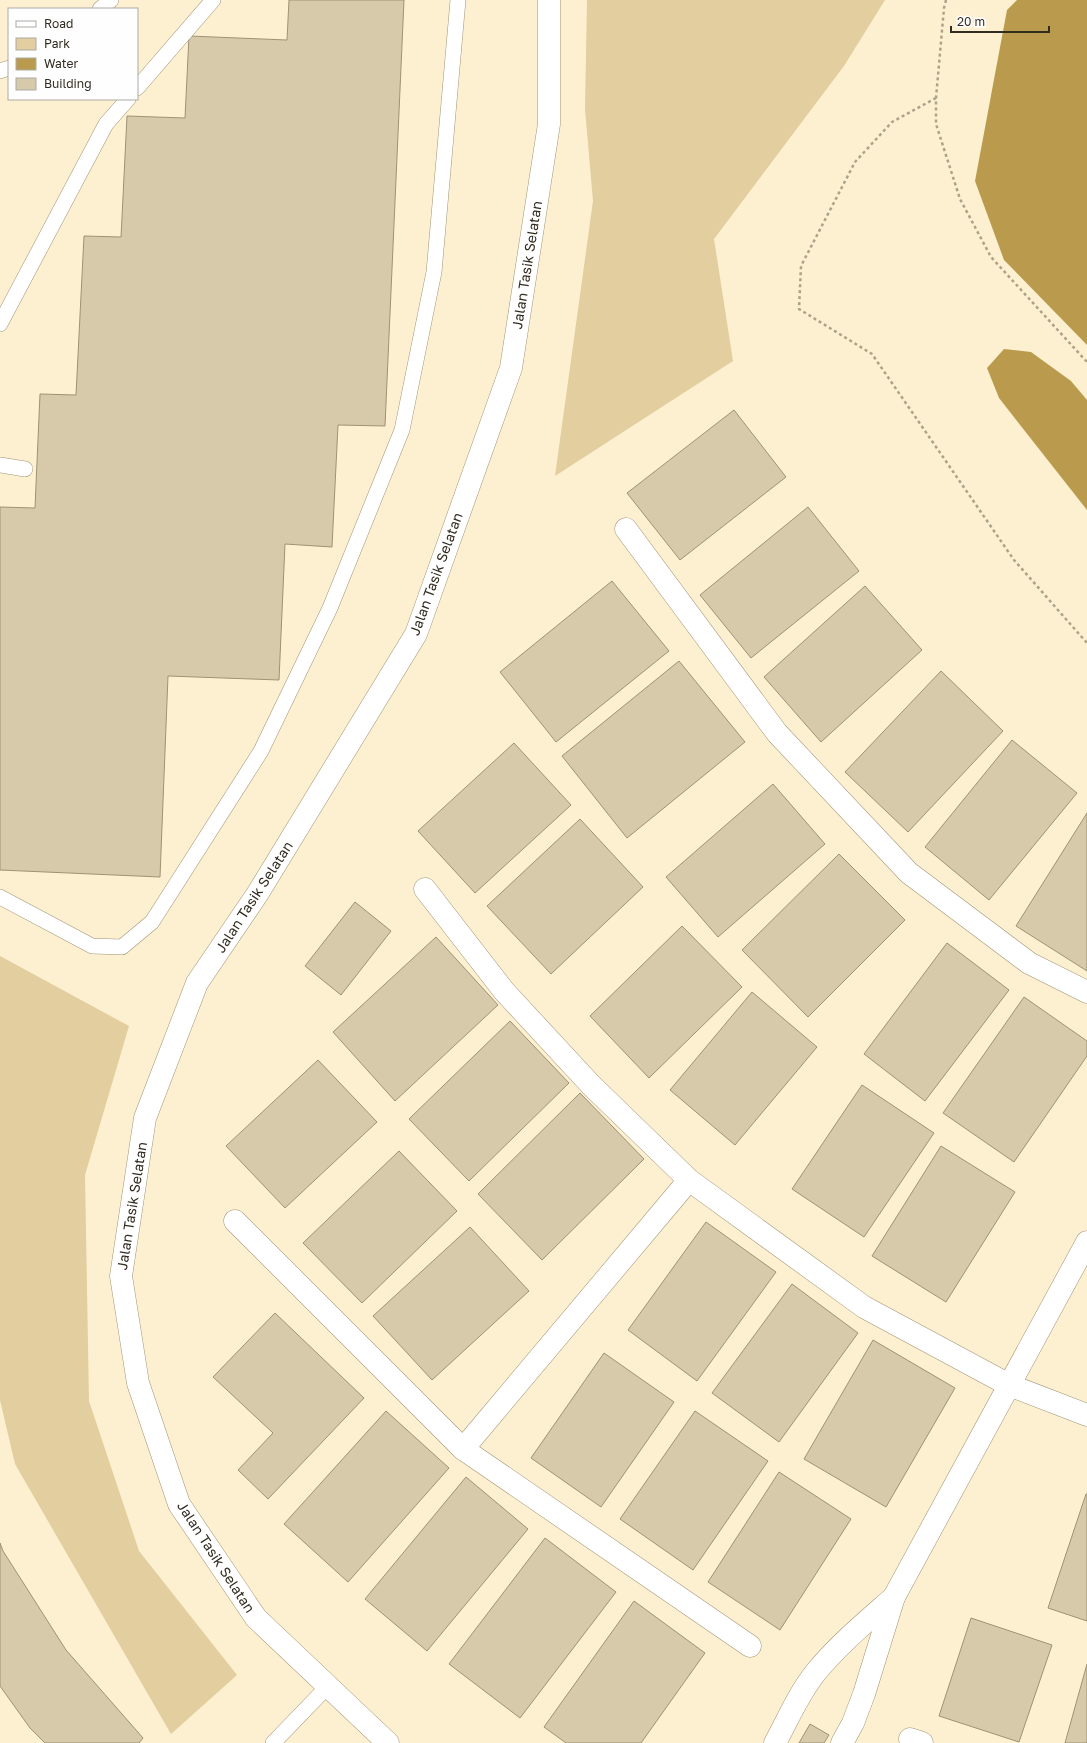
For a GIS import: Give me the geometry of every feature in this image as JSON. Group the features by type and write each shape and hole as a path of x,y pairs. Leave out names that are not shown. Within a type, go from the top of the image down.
{"street":[{"name":"Jalan Tasik Selatan","path":"388,1743 256,1618 179,1504 138,1383 121,1276 145,1118 197,983 258,893 416,634 511,368 549,124 549,0"},
{"path":"626,529 777,733 909,872 1028,963 1087,992"},
{"path":"425,889 504,991 592,1085 689,1180 864,1307 1009,1385 1087,1415"},
{"path":"463,1449 689,1180"},
{"path":"235,1222 463,1449 750,1646"},
{"path":"842,1743 853,1723 864,1694 894,1597 1087,1242"},
{"path":"775,1743 798,1698 816,1672 844,1642 894,1597"}],"lane":[{"path":"101,8 111,0"},
{"path":"138,87 213,0"},
{"path":"0,897 92,946 122,947 152,922 261,751 330,608 402,430 434,272 458,0"},
{"path":"0,324 106,124 127,100"},
{"path":"0,465 25,469"},
{"path":"273,1743 328,1686"}],"path":[{"path":"946,0 936,98 936,124 960,199 991,257 1087,362"},
{"path":"936,98 892,122 856,162 801,266 799,310 872,354 1014,560 1087,643"}],"green space":[{"path":"587,0 885,0 844,66 714,239 733,361 555,476 593,201 585,109"},
{"path":"0,956 129,1026 85,1175 89,1401 139,1551 237,1675 171,1734 15,1464 0,1400"}],"water":[{"path":"1017,0 1087,0 1087,345 1004,260 975,181 1007,10"},
{"path":"1004,349 1031,352 1071,381 1087,400 1087,510 999,398 987,368"}],"building":[{"path":"289,0 404,0 385,426 338,425 332,547 285,544 279,680 168,676 160,877 0,870 0,507 35,508 40,394 76,395 84,236 121,237 127,116 185,118 189,36 287,40"},
{"path":"734,410 786,477 680,560 627,493"},
{"path":"808,507 859,571 751,658 700,595"},
{"path":"612,581 669,651 556,742 500,672"},
{"path":"865,586 922,650 821,742 764,677"},
{"path":"679,661 745,742 627,838 562,756"},
{"path":"941,671 1003,731 908,832 845,772"},
{"path":"1012,740 1077,793 989,900 925,847"},
{"path":"514,743 571,805 475,893 418,831"},
{"path":"773,784 825,844 718,937 666,877"},
{"path":"1087,813 1087,971 1016,926"},
{"path":"580,819 643,887 551,974 487,906"},
{"path":"839,854 905,920 808,1017 742,950"},
{"path":"355,902 391,931 341,995 305,966"},
{"path":"682,926 742,987 649,1078 590,1016"},
{"path":"436,937 498,1005 395,1101 333,1032"},
{"path":"947,943 1009,990 925,1101 864,1054"},
{"path":"752,992 817,1047 735,1145 670,1090"},
{"path":"1024,997 1087,1041 1087,1056 1014,1162 943,1113"},
{"path":"510,1021 569,1083 469,1181 409,1119"},
{"path":"318,1060 377,1122 285,1208 226,1146"},
{"path":"862,1085 934,1133 864,1237 792,1189"},
{"path":"580,1093 644,1159 542,1260 478,1194"},
{"path":"941,1146 1015,1192 946,1302 872,1256"},
{"path":"399,1151 457,1211 362,1303 303,1243"},
{"path":"706,1222 776,1272 697,1381 628,1330"},
{"path":"470,1227 529,1291 432,1380 373,1316"},
{"path":"792,1284 858,1333 779,1442 712,1393"},
{"path":"275,1313 364,1398 268,1499 238,1470 273,1433 213,1377"},
{"path":"873,1340 955,1388 886,1507 804,1459"},
{"path":"604,1353 674,1402 601,1507 531,1458"},
{"path":"386,1411 449,1468 348,1582 284,1524"},
{"path":"695,1411 768,1461 693,1570 620,1519"},
{"path":"779,1472 851,1519 780,1630 708,1582"},
{"path":"466,1477 528,1529 427,1651 365,1599"},
{"path":"1087,1494 1087,1621 1048,1608"},
{"path":"545,1538 616,1592 520,1718 449,1664"},
{"path":"0,1543 3,1551 66,1650 143,1738 139,1743 45,1743 30,1728 0,1686"},
{"path":"634,1601 705,1653 641,1743 566,1743 544,1727"},
{"path":"971,1618 1052,1645 1019,1742 939,1716"},
{"path":"1087,1664 1087,1743 1065,1743"},
{"path":"810,1724 829,1735 824,1743 799,1743"}]}
